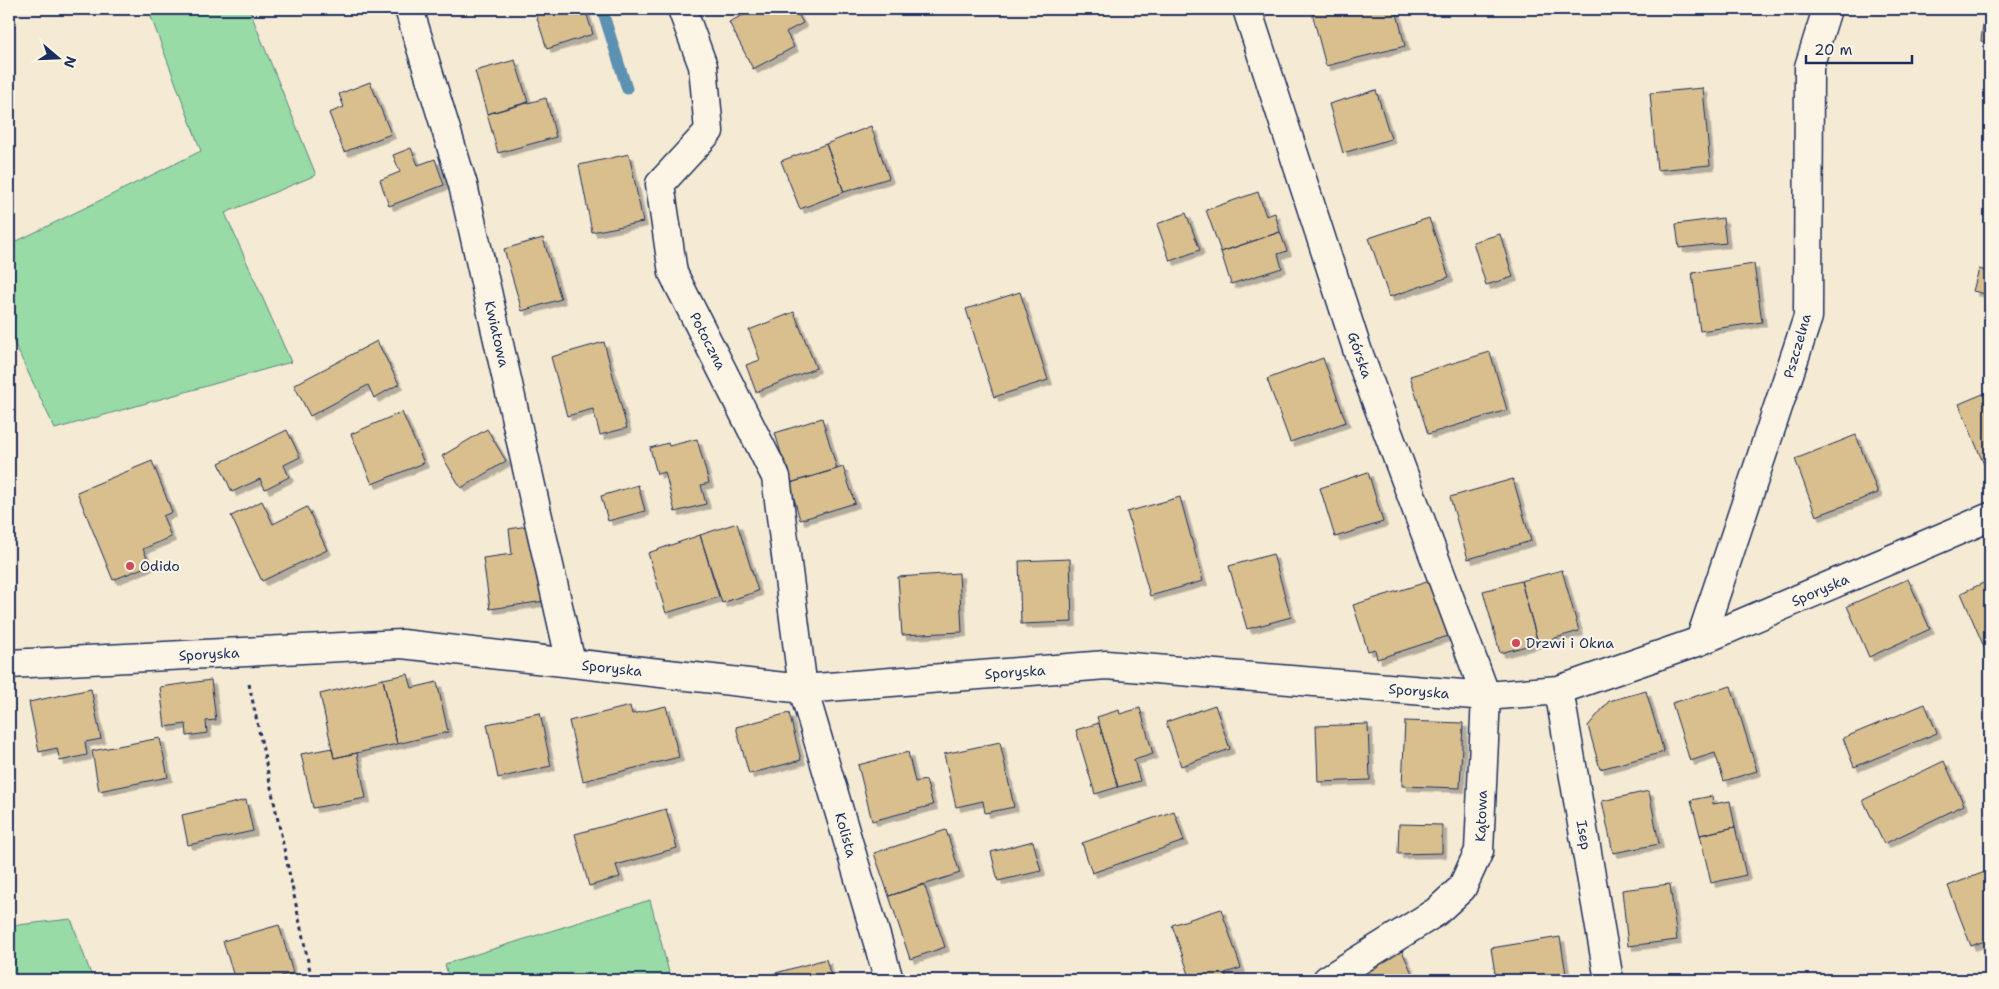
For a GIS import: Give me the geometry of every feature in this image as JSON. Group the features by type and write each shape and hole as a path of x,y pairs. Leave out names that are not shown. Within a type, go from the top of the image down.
{"street":[{"name":"Kwiatowa","path":"410,9 464,185 572,663"},
{"name":"Potoczna","path":"682,9 703,66 709,131 660,184 673,274 776,476 803,689"},
{"name":"Górska","path":"1247,9 1358,352 1486,696"},
{"name":"Pszczelna","path":"1700,641 1808,317 1809,68 1827,9"},
{"name":"Sporyska","path":"9,664 402,644 803,689 1106,665 1486,696 1559,690 1700,641 1990,517"},
{"name":"Kolista","path":"803,689 889,980"},
{"name":"Isep","path":"1559,690 1609,980"},
{"name":"Kątowa","path":"1327,980 1436,912 1462,888 1479,851 1486,696"}],"path":[{"path":"242,652 312,980"}],"green space":[{"path":"148,9 249,9 316,175 225,213 291,362 55,429 9,332 9,245 201,151"},
{"path":"650,900 671,980 449,980 445,964"},
{"path":"71,919 93,980 9,980 9,926"}],"building":[{"path":"534,9 585,9 593,34 547,49"},
{"path":"755,9 777,9 778,12 785,9 795,9 803,23 786,32 794,47 753,69 729,22"},
{"path":"1311,9 1396,9 1405,46 1326,66"},
{"path":"1984,16 1990,17 1990,43 1981,41"},
{"path":"515,60 528,102 487,114 475,71"},
{"path":"370,82 391,134 344,152 329,113 344,107 339,94"},
{"path":"1703,88 1710,165 1657,170 1650,93"},
{"path":"1376,90 1391,139 1343,153 1329,104"},
{"path":"546,98 556,137 498,153 487,114"},
{"path":"871,126 889,178 844,192 826,144"},
{"path":"826,144 844,192 800,209 781,161"},
{"path":"411,148 418,165 435,159 444,185 389,206 380,180 400,172 393,155"},
{"path":"629,154 643,222 592,232 579,165"},
{"path":"1258,192 1266,216 1275,213 1280,232 1221,252 1206,210"},
{"path":"1186,213 1200,250 1170,261 1157,224"},
{"path":"1429,218 1449,277 1389,297 1369,238"},
{"path":"1723,218 1726,243 1679,248 1676,224"},
{"path":"1280,232 1287,251 1278,254 1282,268 1231,284 1221,252"},
{"path":"1500,234 1513,277 1486,285 1473,242"},
{"path":"543,238 561,299 522,311 504,249"},
{"path":"1754,264 1762,322 1700,331 1692,273"},
{"path":"1979,269 1990,272 1990,295 1973,291"},
{"path":"1020,292 1048,380 994,397 966,309"},
{"path":"794,312 816,368 756,392 746,365 760,360 749,330"},
{"path":"377,341 399,384 374,398 368,385 310,416 294,385"},
{"path":"604,342 627,428 600,435 593,409 567,416 551,357"},
{"path":"1490,352 1507,410 1428,434 1410,376"},
{"path":"1323,358 1346,422 1290,442 1267,379"},
{"path":"1990,391 1990,464 1985,467 1959,404"},
{"path":"402,412 424,463 372,484 351,434"},
{"path":"822,418 837,469 790,483 775,433"},
{"path":"487,429 506,461 461,488 442,456"},
{"path":"287,430 300,457 284,465 289,477 265,489 260,479 232,492 219,463"},
{"path":"1856,435 1878,493 1816,516 1795,459"},
{"path":"697,439 709,483 701,485 706,504 675,512 665,472 657,474 650,448 668,443 669,446"},
{"path":"152,461 172,512 163,516 171,537 143,549 150,565 113,580 77,492"},
{"path":"843,467 855,503 800,520 790,483"},
{"path":"1368,472 1383,522 1335,537 1320,488"},
{"path":"1513,479 1531,541 1468,559 1450,497"},
{"path":"638,485 645,511 608,521 601,496"},
{"path":"1180,497 1203,581 1150,596 1127,512"},
{"path":"262,501 273,524 307,507 327,550 262,581 231,516"},
{"path":"737,523 758,591 722,603 700,535"},
{"path":"533,525 545,601 490,609 483,558 512,554 509,529"},
{"path":"700,535 719,597 666,613 648,553"},
{"path":"1273,554 1291,617 1247,629 1229,566"},
{"path":"1070,559 1072,622 1021,624 1019,561"},
{"path":"1562,570 1579,631 1538,643 1521,581"},
{"path":"959,573 962,632 902,635 898,577"},
{"path":"1908,579 1930,629 1869,657 1847,606"},
{"path":"1990,580 1990,661 1961,593"},
{"path":"1430,581 1448,636 1377,659 1375,649 1368,651 1353,605"},
{"path":"1521,581 1538,643 1500,653 1483,591"},
{"path":"408,674 412,688 437,682 448,732 397,744 383,679"},
{"path":"383,679 397,744 334,758 320,694"},
{"path":"211,680 216,720 206,721 207,733 187,736 186,724 165,727 160,687"},
{"path":"1731,686 1757,771 1724,781 1715,753 1690,761 1672,703"},
{"path":"91,689 101,739 85,742 87,755 60,761 57,748 39,752 29,702"},
{"path":"1646,691 1664,752 1600,769 1588,726 1609,701"},
{"path":"1925,704 1937,733 1854,767 1843,738"},
{"path":"1215,705 1230,749 1181,766 1166,722"},
{"path":"630,706 632,714 666,706 679,757 583,781 569,721"},
{"path":"1140,708 1153,754 1134,760 1140,781 1118,787 1097,717 1119,710 1120,714"},
{"path":"540,713 551,766 498,778 487,724"},
{"path":"789,713 801,760 749,774 736,727"},
{"path":"1405,721 1463,723 1460,788 1402,786"},
{"path":"1099,723 1118,787 1095,794 1076,730"},
{"path":"1368,724 1370,780 1318,782 1316,726"},
{"path":"160,738 168,777 99,791 92,751"},
{"path":"1000,742 1014,807 985,813 983,801 956,807 944,754"},
{"path":"332,748 334,758 357,753 366,798 313,808 301,754"},
{"path":"908,752 915,782 926,780 933,805 872,821 858,765"},
{"path":"1944,761 1964,805 1884,844 1863,800"},
{"path":"1649,791 1659,844 1613,853 1602,801"},
{"path":"1712,796 1713,804 1730,801 1735,827 1700,835 1691,800"},
{"path":"246,800 253,831 188,845 182,815"},
{"path":"666,809 677,848 616,865 620,877 589,886 575,834"},
{"path":"1174,811 1184,841 1092,873 1082,843"},
{"path":"1399,824 1442,825 1442,853 1398,854"},
{"path":"1735,827 1746,875 1711,883 1700,835"},
{"path":"946,830 960,873 889,896 874,853"},
{"path":"1033,841 1041,871 998,881 991,852"},
{"path":"1990,870 1990,939 1971,946 1948,886"},
{"path":"924,884 945,947 910,959 889,896"},
{"path":"1670,884 1677,940 1628,946 1622,890"},
{"path":"1221,909 1241,968 1225,973 1228,980 1191,980 1172,925"},
{"path":"279,925 293,973 281,976 282,980 235,980 223,941"},
{"path":"1560,937 1567,980 1496,980 1491,948"},
{"path":"1402,951 1415,980 1343,980 1342,978"},
{"path":"826,959 832,980 766,980 765,976"}],"waterway":[{"path":"602,9 627,89"}],"place":[{"name":"Odido","path":"130,566"},
{"name":"Drzwi i Okna","path":"1516,643"}]}
